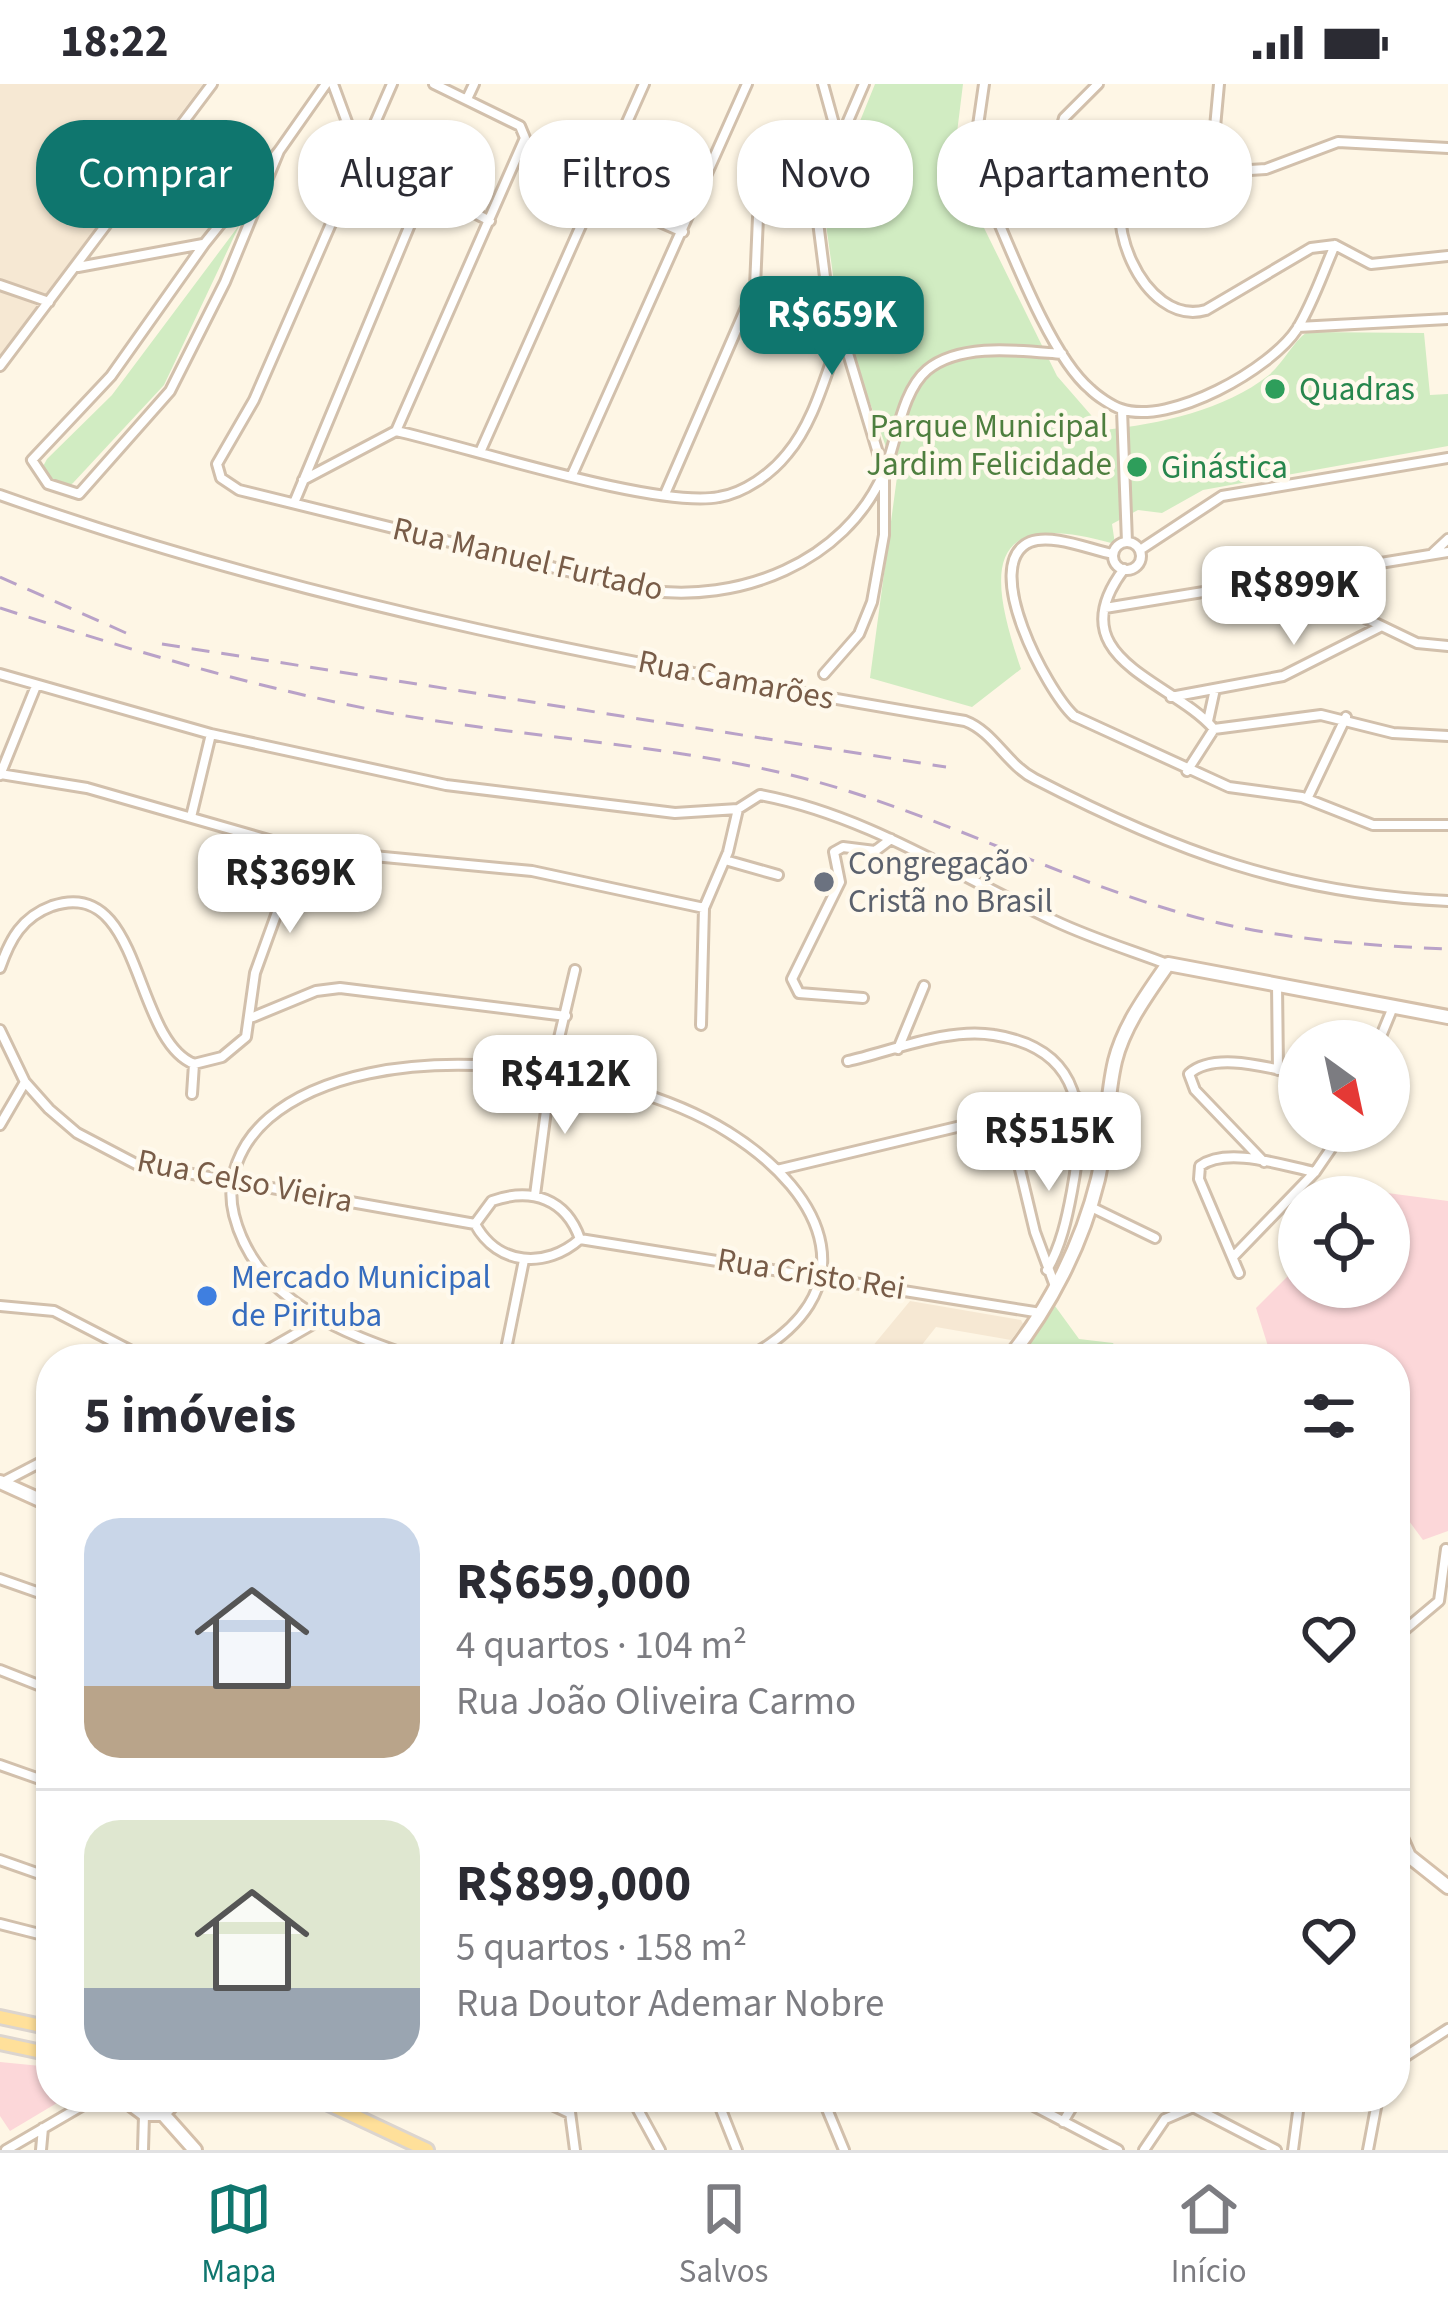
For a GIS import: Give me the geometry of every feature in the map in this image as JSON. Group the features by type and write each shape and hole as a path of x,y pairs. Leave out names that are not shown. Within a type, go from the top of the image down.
{"main road":[{"path":"1019,1344 1056,1287 1090,1207 1115,1060 1145,997 1168,964 1448,1017"},
{"path":"1,1482 36,1498"},
{"path":"1410,1857 1448,1888"},
{"path":"0,2017 36,2025"},
{"path":"0,2043 36,2051"},
{"path":"141,2112 163,2114 195,2150"},
{"path":"346,2112 427,2150"}],"street":[{"path":"0,366 212,84"},
{"path":"279,151 225,282 170,392 79,494 48,484 32,460 111,376 205,243 330,84"},
{"path":"330,84 345,120"},
{"path":"374,120 392,84"},
{"path":"434,84 524,132 524,144 495,210"},
{"path":"467,99 474,84"},
{"path":"628,120 644,84"},
{"path":"572,475 747,84"},
{"path":"823,84 832,120"},
{"path":"848,120 864,84"},
{"path":"985,84 974,153 980,179 1062,354 1088,388 1122,410 1175,404 1221,389 1262,366 1298,328 1335,245"},
{"path":"1064,120 1098,84"},
{"path":"1216,120 1220,84"},
{"path":"1252,170 1266,170 1338,142 1448,148"},
{"name":"Rua Manuel Furtado","path":"326,228 254,400 217,464 221,478 239,490 678,595 735,590 781,573 820,550 848,525 884,473"},
{"path":"294,503 409,228"},
{"path":"303,480 396,431 487,228"},
{"path":"481,450 581,228"},
{"path":"673,228 682,232"},
{"path":"665,494 755,287 758,228"},
{"path":"820,228 840,337 884,473 884,535 872,602 859,634 824,674"},
{"path":"1125,228 1144,282 1178,313 1206,310 1291,256 1335,245 1371,264 1448,256"},
{"path":"77,267 205,243"},
{"path":"0,285 49,302"},
{"path":"1298,328 1448,319"},
{"path":"396,431 665,494 723,497 770,472 806,425 840,337"},
{"path":"884,473 916,385 928,369 995,350 1062,354"},
{"path":"1122,410 1127,542"},
{"path":"1448,458 1222,496 1140,550 1136,566 1124,569 1105,608 1106,632 1124,664 1211,726 1321,715 1393,734 1448,736"},
{"name":"Rua Camarões","path":"0,495 155,550 290,586 735,682 964,721 976,725 1030,777 1156,841 1276,879 1387,898 1448,901"},
{"path":"1432,554 1448,539"},
{"path":"1124,569 1113,554 1044,540 1017,552 1012,580 1035,662 1057,700 1074,716 1229,787 1306,799 1373,825 1448,825"},
{"path":"1127,542 1140,550"},
{"path":"1113,554 1127,542"},
{"path":"1105,608 1288,582 1448,552"},
{"path":"1288,582 1417,644 1448,646"},
{"path":"1172,697 1283,676 1379,627"},
{"path":"0,674 211,734 446,784 675,813 738,808"},
{"path":"36,686 0,774 86,788 300,849 532,871 704,908"},
{"path":"1187,771 1211,726 1215,688"},
{"path":"1306,799 1346,718"},
{"path":"191,817 211,734"},
{"path":"700,1025 704,908 725,860 738,808 749,797 790,801 892,838 1057,922 1168,964"},
{"path":"863,998 799,992 792,979 841,882 834,852 843,847 874,851 892,838"},
{"path":"0,968 24,921 64,902 82,903 111,924 128,946 162,1040 173,1053 194,1064 236,1047 253,1017 255,973 300,849"},
{"path":"725,860 778,874"},
{"path":"535,1196 551,1072 575,970"},
{"path":"1264,1162 1189,1078 1194,1069 1207,1064 1278,1070 1277,984"},
{"path":"898,1050 924,986"},
{"path":"253,1017 316,991 340,988 566,1016"},
{"path":"1387,1020 1393,1005"},
{"name":"Rua Celso Vieira","path":"0,1030 25,1082 77,1132 136,1164 476,1224"},
{"path":"848,1060 962,1035 998,1035 1053,1060 1078,1098 1077,1162 1067,1220 1047,1270"},
{"path":"192,1094 194,1064"},
{"path":"380,1344 320,1320 263,1274 235,1220 231,1179 262,1124 313,1089 405,1068 551,1072 625,1089 726,1130 777,1170 815,1226 826,1275 806,1313 771,1344"},
{"path":"0,1125 25,1082"},
{"path":"777,1170 1078,1098"},
{"path":"1006,1115 1047,1270 1056,1287"},
{"path":"1233,1257 1329,1152"},
{"path":"1239,1273 1198,1172 1214,1158 1315,1172"},
{"path":"535,1196 560,1206 573,1218 580,1239 549,1259 524,1260 497,1250 476,1224 492,1201 535,1196"},
{"path":"1090,1207 1155,1238"},
{"name":"Rua Cristo Rei","path":"580,1239 1041,1313"},
{"path":"507,1344 524,1260"},
{"path":"0,1306 54,1312 117,1344"},
{"path":"278,1344 320,1320"},
{"path":"1,1482 36,1464"},
{"path":"1410,1625 1439,1601 1446,1549"},
{"path":"0,1579 36,1592"},
{"path":"0,1670 36,1684"},
{"path":"0,1766 36,1778"},
{"path":"0,1859 36,1872"},
{"path":"0,1924 36,1933"},
{"path":"1410,2053 1448,2029"},
{"path":"6,2150 71,2112"},
{"path":"639,2112 660,2150"},
{"path":"722,2112 737,2150"},
{"path":"828,2112 844,2150"},
{"path":"1045,2112 1118,2150"},
{"path":"1064,2122 1070,2112"},
{"path":"1144,2150 1165,2120 1183,2112"},
{"path":"1200,2112 1276,2150"},
{"path":"1293,2150 1298,2112"},
{"path":"1368,2150 1375,2112"},
{"path":"571,2113 575,2150"},
{"path":"143,2150 144,2114"},
{"path":"41,2150 43,2128"}],"shaded area":[{"path":"0,84 203,84 176,120 36,120 36,228 95,228 0,355"},
{"path":"1410,1196 1448,1201 1448,1531 1423,1540 1410,1522 1410,1344 1267,1344 1256,1308 1278,1286 1278,1308 1410,1308"},
{"path":"910,1301 1023,1324 1011,1340 936,1327 923,1344 874,1344"},
{"path":"0,2062 36,2066 36,2112 42,2112 10,2131 0,2116"}],"green space":[{"name":"Parque Municipal Jardim Felicidade","path":"875,84 963,84 959,120 937,120 937,228 984,228 1057,376 1104,430 1169,419 1232,398 1269,375 1307,332 1424,333 1430,395 1448,394 1448,446 1203,490 1162,513 1138,510 1112,524 1115,544 1072,534 1040,534 1019,541 1006,555 1001,576 1021,669 972,707 870,678 897,477 839,318 826,228 913,228 913,120 860,120"},
{"path":"238,228 164,385 68,487 40,472 47,459 112,395"},
{"path":"1055,1306 1079,1339 1114,1344 1029,1344"}],"railway":[{"path":"0,577 126,633"},
{"path":"0,608 190,666 335,702 787,774 885,803 1123,894 1205,920 1308,938 1448,949"},
{"path":"162,644 946,767"}],"place":[{"name":"Quadras","path":"1275,389"},
{"name":"Ginástica","path":"1137,467"},
{"name":"Congregação Cristã no Brasil","path":"824,882"},
{"name":"Mercado Municipal de Pirituba","path":"207,1296"}]}
